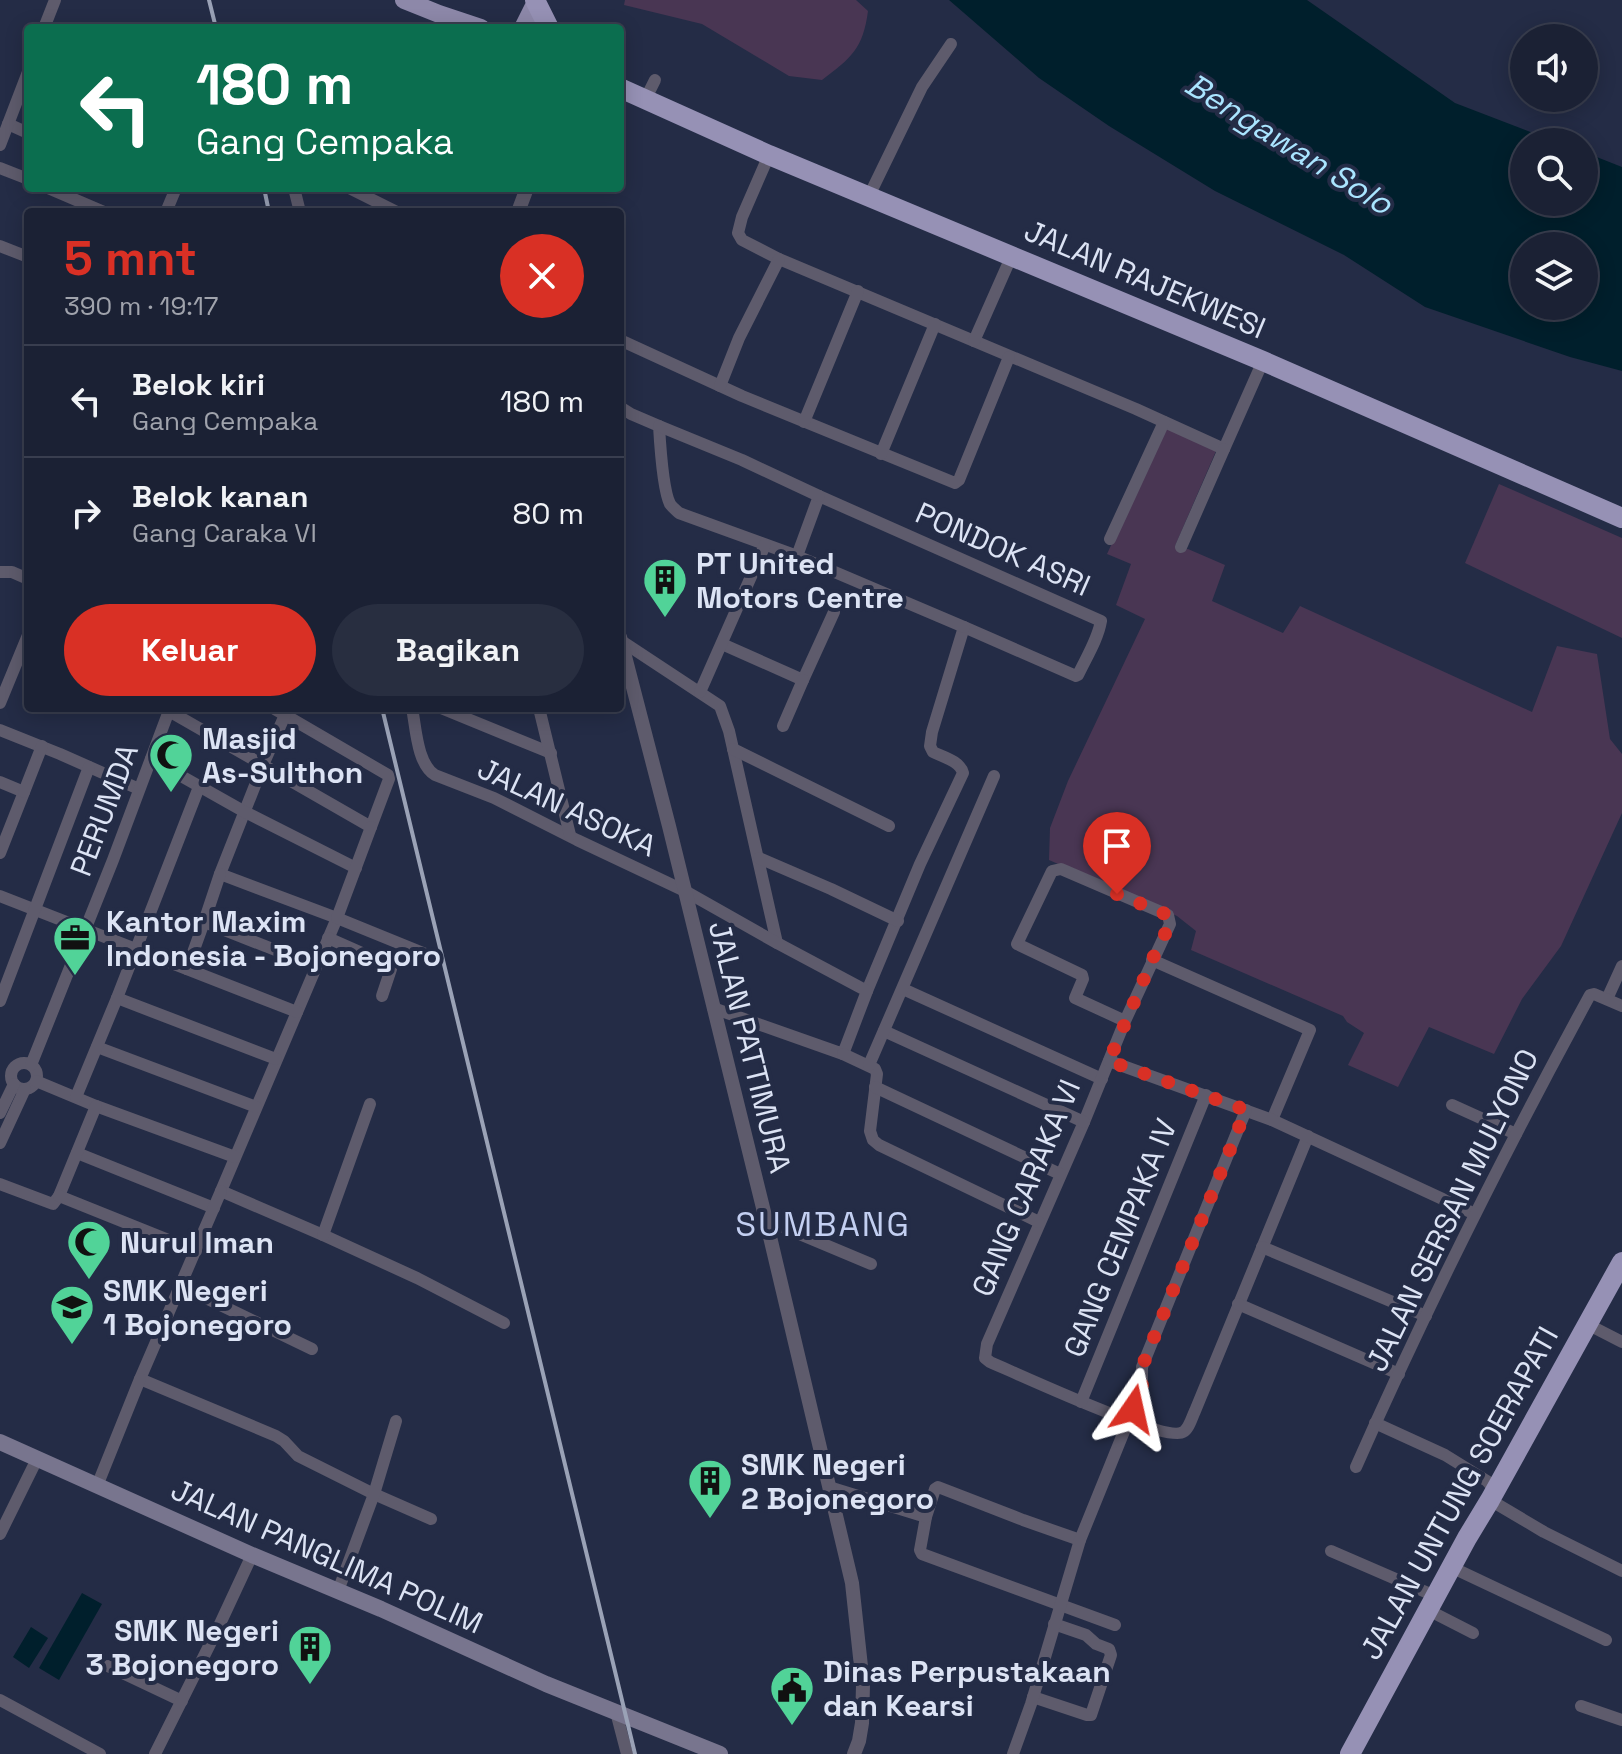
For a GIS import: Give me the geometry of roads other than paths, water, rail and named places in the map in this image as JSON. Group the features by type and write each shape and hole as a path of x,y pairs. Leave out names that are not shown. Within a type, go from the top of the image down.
{"highway":[{"path":"624,90 644,99"},
{"path":"624,95 644,99"},
{"name":"JALAN RAJEKWESI","path":"644,99 769,155 1263,361 1622,518"},
{"name":"JALAN UNTUNG SOERAPATI","path":"1350,1754 1622,1262"}],"main road":[{"path":"404,0 469,24"},
{"name":"JALAN PANGLIMA POLIM","path":"0,1442 546,1684 720,1754"}],"street":[{"path":"46,24 55,0"},
{"path":"869,196 922,87 951,44"},
{"path":"644,99 655,80"},
{"path":"0,145 24,83"},
{"path":"8,124 24,131"},
{"path":"769,155 742,217 738,233 742,240 779,259 1224,449"},
{"path":"0,168 24,177"},
{"path":"57,192 95,208"},
{"path":"357,192 389,208"},
{"path":"0,246 24,255"},
{"path":"974,341 1012,255"},
{"path":"720,386 739,338 779,259"},
{"path":"804,422 858,291"},
{"path":"881,454 935,324"},
{"path":"624,342 720,386 953,483 957,483 1009,357"},
{"path":"1181,547 1263,361"},
{"path":"624,410 819,496 797,556"},
{"path":"1110,539 1164,422"},
{"name":"PONDOK ASRI","path":"659,426 660,453 668,496 679,513 797,556 1078,675 1101,626 1098,618 819,496"},
{"path":"700,692 765,545"},
{"path":"0,572 12,572 24,577"},
{"path":"783,726 834,612"},
{"path":"843,1054 920,864 963,773 961,767 933,752 930,746 964,627"},
{"path":"624,642 720,706 733,749 777,943"},
{"path":"722,644 803,680"},
{"path":"0,703 24,645"},
{"name":"JALAN PATTIMURA","path":"624,655 766,1220 852,1583 863,1685 862,1723 854,1754"},
{"name":"PERUMDA","path":"31,1065 86,931 169,712"},
{"path":"175,712 371,827"},
{"path":"97,1486 337,918 388,775 279,712 263,765 187,969"},
{"name":"JALAN ASOKA","path":"413,712 422,759 426,769 435,775 494,798 685,891 867,991"},
{"path":"451,712 551,753"},
{"path":"540,712 570,835"},
{"path":"0,730 139,789"},
{"path":"0,853 3,835 42,746"},
{"path":"733,749 889,826"},
{"path":"151,759 245,812 356,868"},
{"path":"0,1001 89,767"},
{"path":"869,1065 994,776"},
{"path":"0,782 24,792"},
{"path":"76,1097 199,787"},
{"path":"759,858 898,921"},
{"name":"GANG CARAKA VI","path":"1125,1021 1075,998 1082,975 1017,944 1052,871 1061,869 1168,915 1170,924 1039,1222 987,1344 985,1358 1081,1402 1176,1434 1182,1433 1186,1430 1238,1304"},
{"path":"220,874 428,955"},
{"path":"0,896 297,1012"},
{"path":"204,922 316,966"},
{"path":"328,938 389,965 391,969 382,996"},
{"path":"1152,960 1310,1030 1272,1120"},
{"path":"1622,966 1607,999 1622,1006"},
{"path":"903,989 1102,1079"},
{"name":"JALAN SERSAN MULYONO","path":"1356,1467 1475,1214 1590,995 1607,999"},
{"path":"117,998 276,1059"},
{"path":"713,1008 869,1065 877,1074 870,1131 873,1140 1039,1222"},
{"path":"884,1031 1084,1122"},
{"path":"97,1047 256,1107"},
{"path":"1109,1061 1272,1120 1475,1214"},
{"path":"0,1063 14,1068"},
{"path":"0,1113 25,1085 37,1074 31,1065 20,1064 14,1068 12,1078 25,1085 76,1097 235,1157"},
{"path":"0,1143 25,1085"},
{"path":"875,1087 1060,1174"},
{"name":"GANG CEMPAKA IV","path":"1081,1402 1206,1095"},
{"path":"323,1235 370,1104"},
{"path":"1452,1105 1516,1134"},
{"path":"0,1184 51,1204 55,1202 96,1106"},
{"path":"1013,1754 1080,1540 1142,1387 1142,1367 1246,1110"},
{"path":"1308,1136 1238,1304 1399,1374"},
{"path":"77,1153 214,1208"},
{"path":"221,1191 417,1278 504,1323"},
{"path":"59,1196 196,1251"},
{"path":"766,1220 871,1264"},
{"path":"1262,1247 1426,1316"},
{"path":"181,1286 312,1349"},
{"path":"1587,1324 1622,1342"},
{"path":"140,1379 276,1436 298,1456 431,1519"},
{"path":"338,1591 374,1494 396,1421"},
{"path":"1375,1423 1445,1455 1487,1481 1492,1495 1544,1532 1622,1571"},
{"path":"0,1534 37,1459"},
{"path":"829,1487 926,1517"},
{"path":"1080,1540 938,1487 926,1517 920,1548 922,1554 1115,1625"},
{"path":"1331,1551 1432,1603 1473,1633"},
{"path":"155,1754 252,1555"},
{"path":"1451,1567 1606,1640"},
{"path":"1033,1697 1091,1715 1111,1655 1109,1649 1087,1635 1054,1624"},
{"path":"108,1666 182,1701"},
{"path":"0,1700 100,1754"},
{"path":"1581,1706 1622,1720"},
{"path":"616,1712 627,1754"}],"water":[{"name":"Bengawan Solo","path":"949,0 1307,0 1455,103 1520,128 1510,128 1510,216 1598,216 1598,158 1622,167 1622,371 1570,357 1425,307 1344,255 1215,191 1109,126 1039,78"},
{"path":"82,1593 102,1604 59,1680 39,1668"},
{"path":"31,1627 48,1638 29,1668 13,1657"}],"railway":[{"path":"209,0 215,24"},
{"path":"265,192 268,208"},
{"path":"383,712 635,1754"}],"place":[{"name":"PT United Motors Centre","path":"665,619"},
{"name":"Masjid As-Sulthon","path":"171,794"},
{"name":"Kantor Maxim Indonesia - Bojonegoro","path":"75,977"},
{"name":"Nurul Iman","path":"89,1281"},
{"name":"SMK Negeri 1 Bojonegoro","path":"72,1346"},
{"name":"SMK Negeri 2 Bojonegoro","path":"710,1520"},
{"name":"SMK Negeri 3 Bojonegoro","path":"310,1686"},
{"name":"Dinas Perpustakaan dan Kearsi","path":"792,1727"}],"district":[{"name":"SUMBANG","path":"823,1224"}]}
